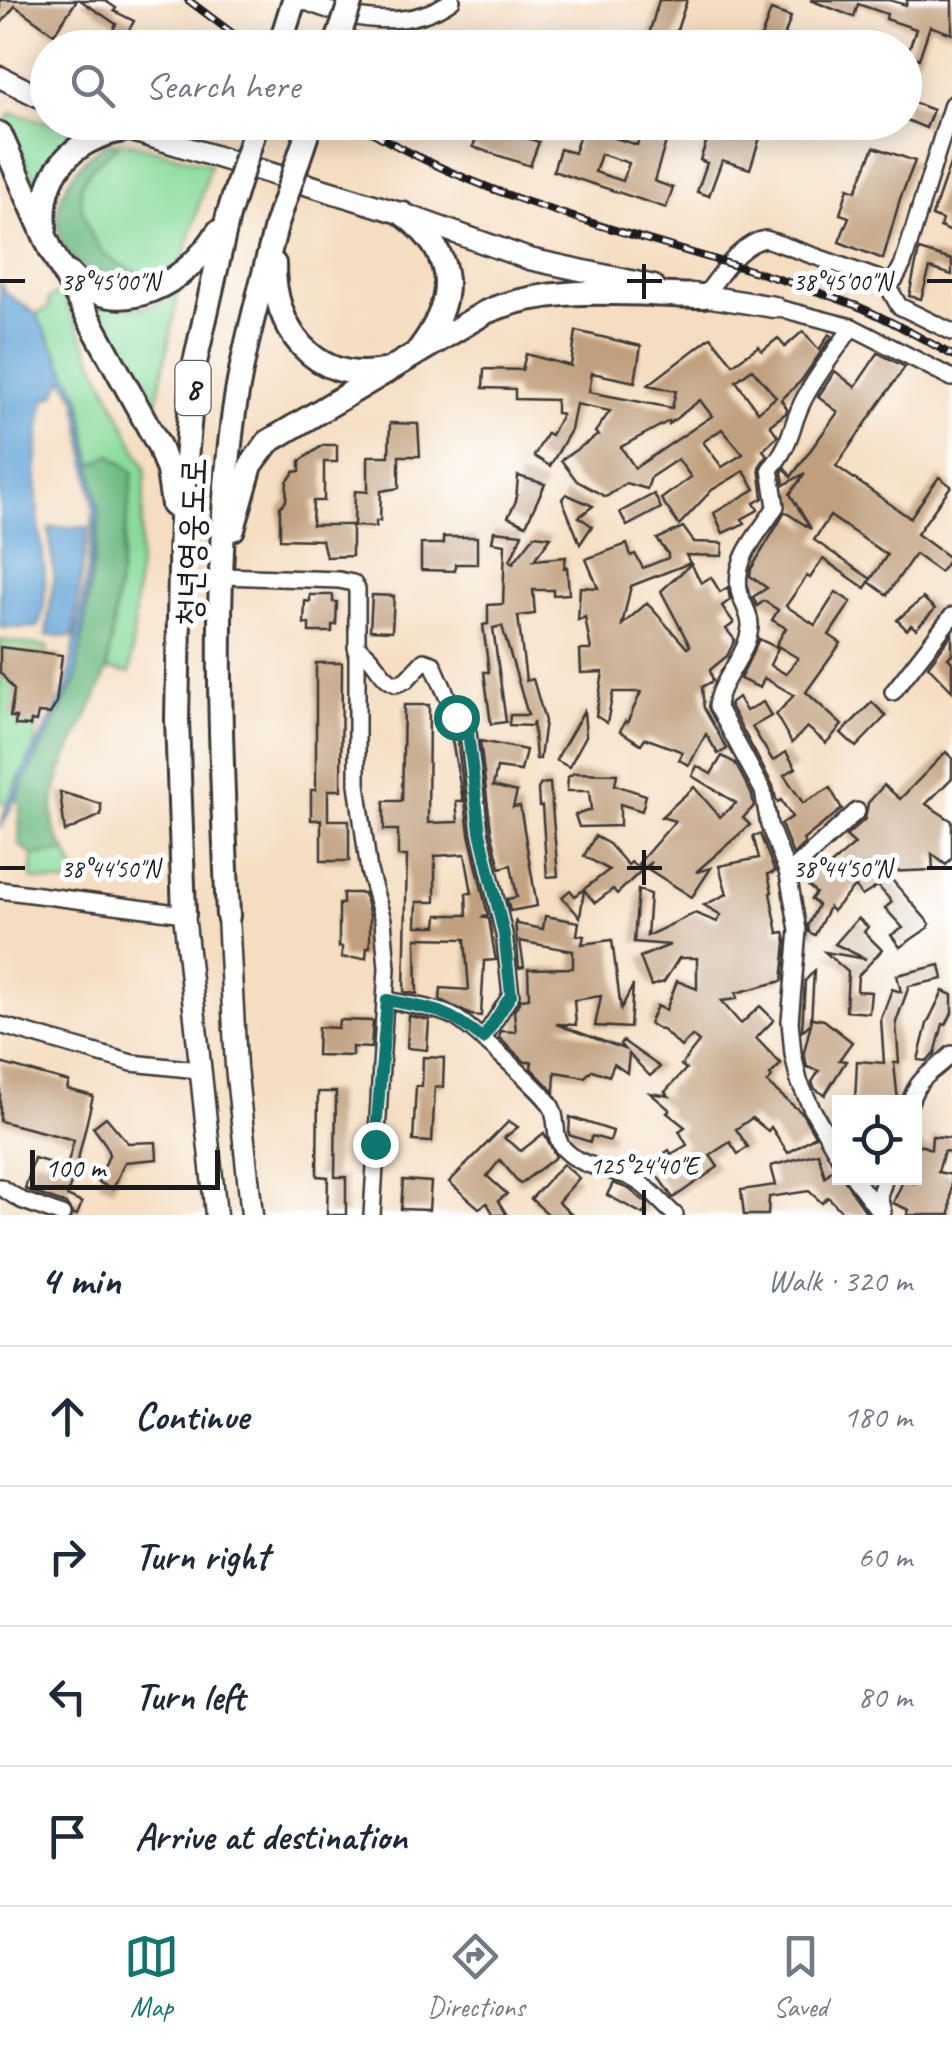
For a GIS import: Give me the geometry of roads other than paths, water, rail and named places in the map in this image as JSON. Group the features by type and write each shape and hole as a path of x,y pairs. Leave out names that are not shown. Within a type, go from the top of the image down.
{"highway":[{"path":"286,30 298,0"},
{"path":"341,30 351,0"},
{"path":"0,134 51,250 159,446 172,497 179,563"},
{"path":"90,140 76,147 55,174 45,204 45,233 51,250 76,283 110,297 146,294 164,286 199,257 228,216"},
{"name":"청년영웅도로","path":"184,914 176,719 179,563 194,367 228,216 251,140"},
{"name":"청년영웅도로","path":"228,916 222,784 223,571 232,423 276,226 304,140"},
{"path":"276,226 276,291 282,314 302,345 328,367 363,375 401,365 416,353 445,304 447,286 440,254 432,240 403,214"},
{"path":"223,571 251,465 268,442 486,312 534,296 704,296"}],"main road":[{"path":"0,77 30,92"},
{"path":"159,140 403,214 529,259 774,307"},
{"name":"8","path":"184,914 216,1215"},
{"name":"8","path":"228,916 236,1066 252,1215"}],"street":[{"path":"298,0 382,20 417,18 452,0"},
{"path":"704,296 753,241 766,239 885,281 894,279 900,273 952,104"},
{"path":"885,281 899,306 952,332"},
{"path":"774,307 852,327 952,378"},
{"path":"832,1144 804,1094 793,1054 790,1021 798,930 788,874 769,825 763,792 718,706 718,698 750,629 739,576 750,540 776,506 770,469 784,454 804,400 852,327"},
{"path":"223,571 339,580 353,583 357,590 358,784 369,871 383,920 387,1000 372,1215"},
{"path":"894,692 952,616"},
{"path":"356,647 369,653 388,681 396,684 406,680 424,661 433,664 456,717 468,732 480,832 504,934 511,995 483,1039"},
{"path":"788,874 857,812"},
{"path":"1,893 184,914"},
{"path":"387,1000 458,1018 551,1106 555,1134 574,1158 630,1177 675,1215"},
{"path":"0,1025 132,1063 198,1070"},
{"path":"913,1095 920,1078 936,1070 952,1054"},
{"path":"859,1185 883,1215"},
{"path":"883,1185 879,1196 883,1215"},
{"path":"0,1187 21,1200 62,1215"}],"water":[{"path":"0,283 7,294 36,314 81,399 99,512 76,680 0,829 7,804 67,687 94,508 77,400 64,378 55,395 45,399 38,443 37,502 45,586 42,613 38,627 0,628"},
{"path":"88,527 73,637 46,635 54,578 49,528"}],"railway":[{"path":"188,0 228,30"},
{"path":"387,140 475,182 537,205 857,306 952,355"}]}
